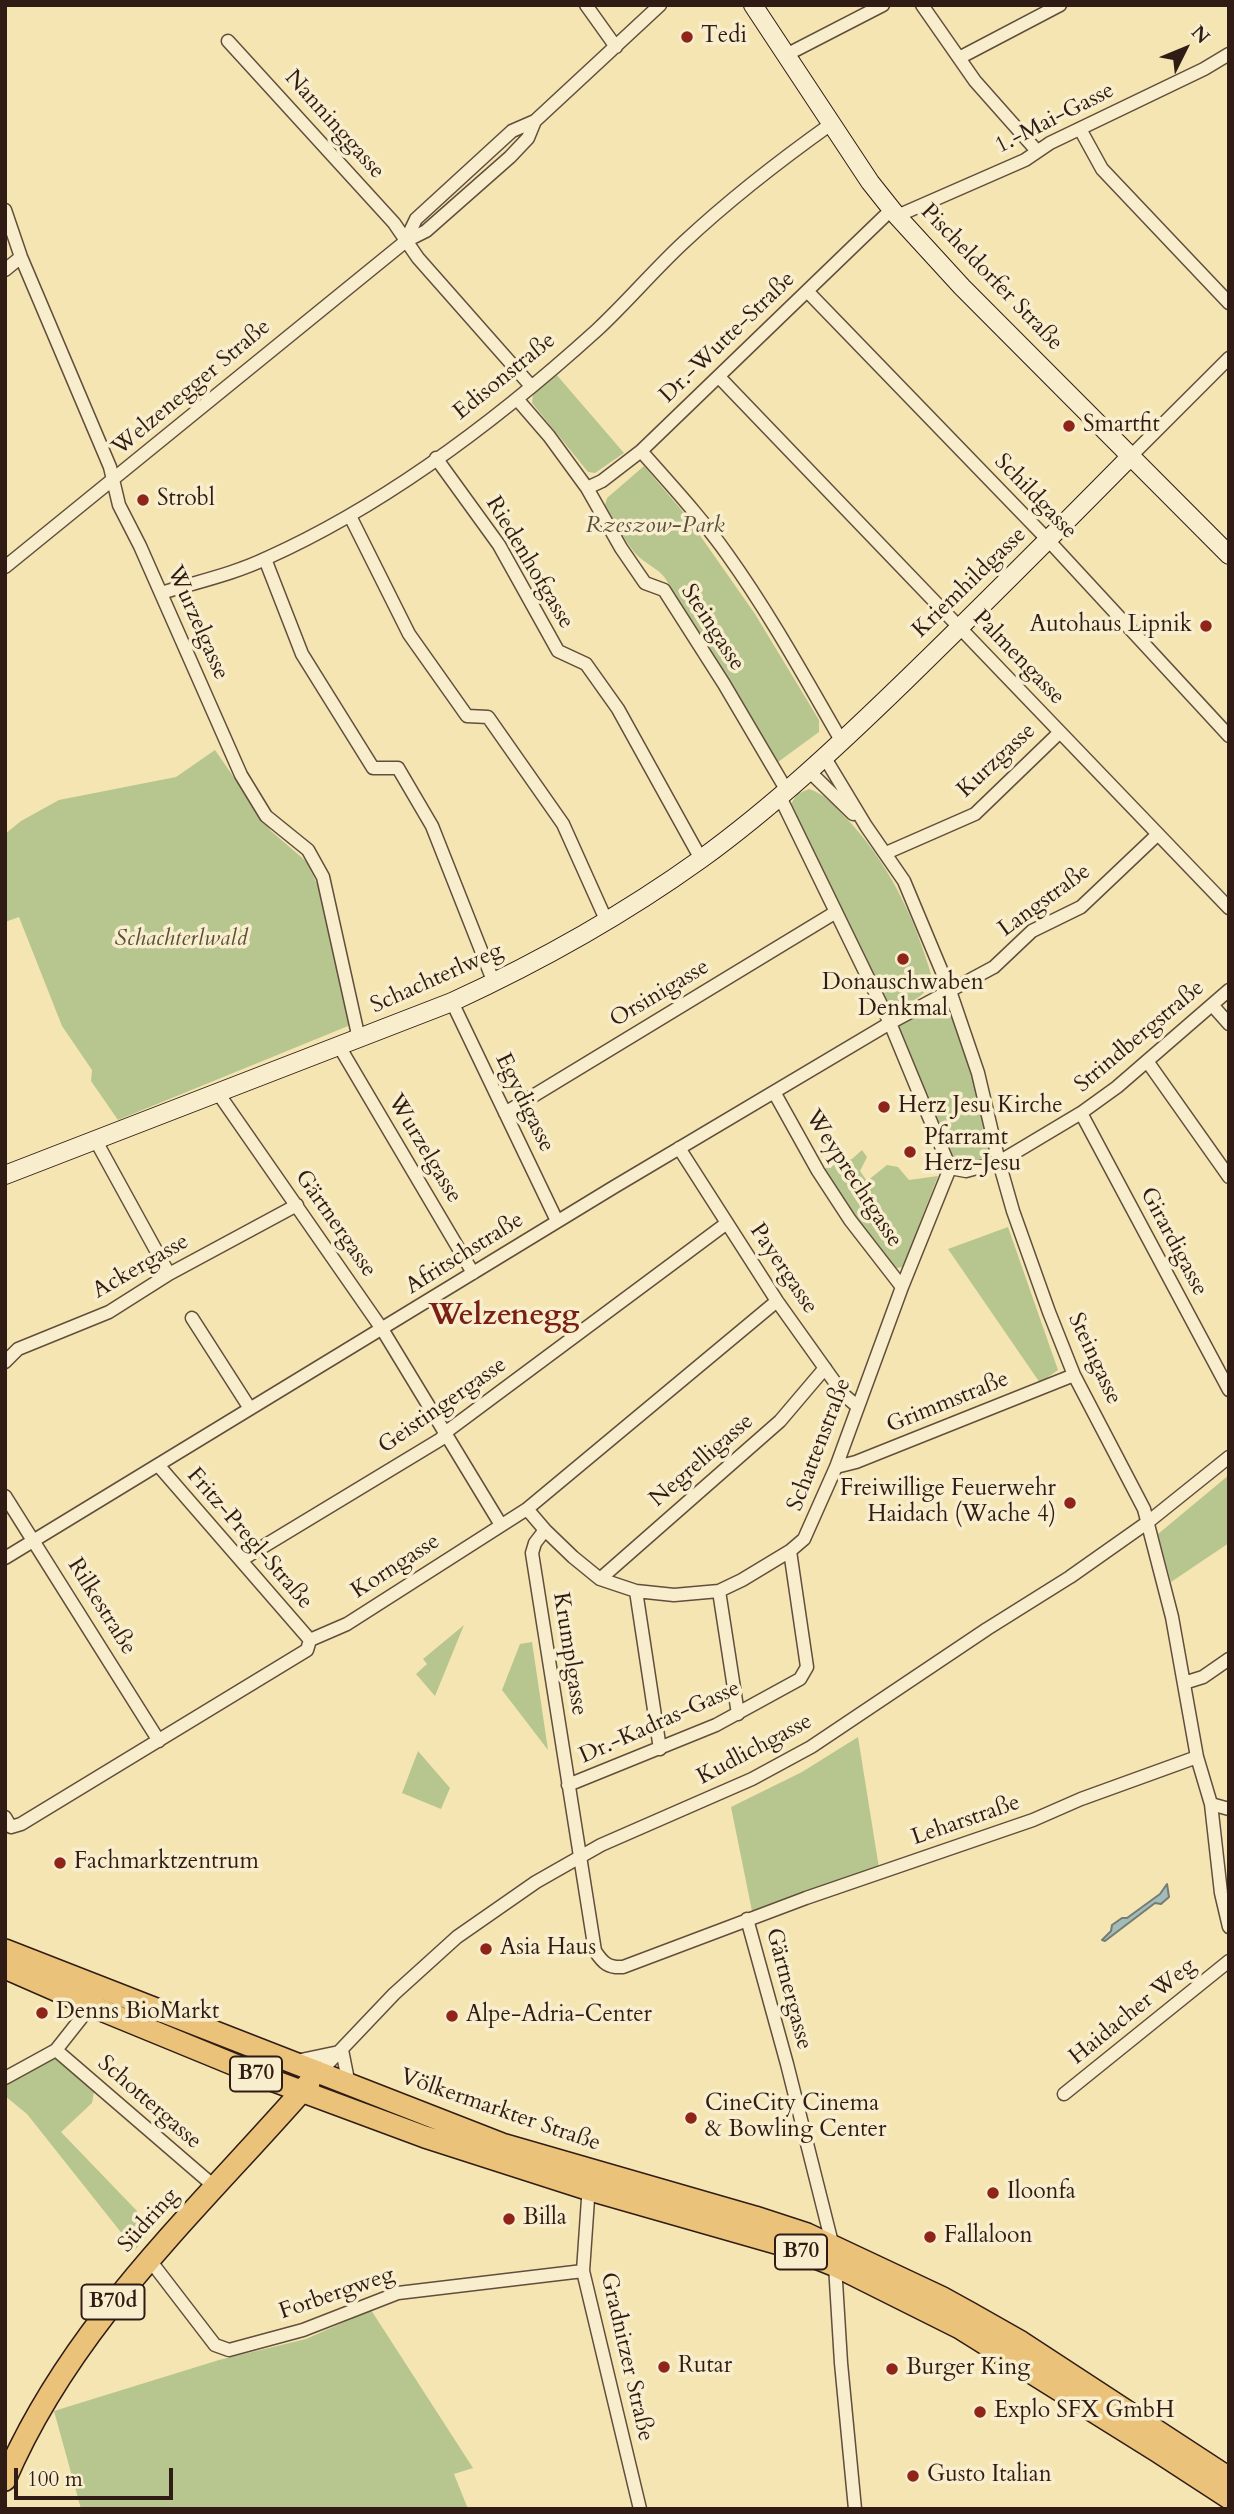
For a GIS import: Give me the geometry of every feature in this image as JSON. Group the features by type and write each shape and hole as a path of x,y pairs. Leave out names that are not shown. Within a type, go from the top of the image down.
{"main road":[{"name":"Völkermarkter Straße","path":"7,1956 264,2077 490,2160 755,2217 807,2234 834,2256 965,2320 1183,2457 1229,2478"},
{"name":"Völkermarkter Straße","path":"92,1997 290,2062 593,2181"},
{"path":"290,2062 309,2083 331,2101"},
{"path":"264,2077 280,2115 331,2101"},
{"name":"Südring","path":"5,2480 64,2371 110,2306 149,2259 309,2083"},
{"name":"Völkermarkter Straße","path":"1183,2457 1229,2498"}],"street":[{"path":"586,5 616,47"},
{"name":"Welzenegger Straße","path":"5,567 114,481 162,438 406,240 426,231 510,157 528,138 535,121 660,5"},
{"name":"Pischeldorfer Straße","path":"752,5 894,213 962,287 1229,555"},
{"path":"786,55 883,5"},
{"path":"922,5 975,81 1037,151"},
{"path":"959,58 1060,5"},
{"name":"Nanninggasse","path":"228,40 394,223 406,240"},
{"name":"1.-Mai-Gasse","path":"894,213 1025,160 1080,128 1204,69 1229,54"},
{"name":"Edisonstraße","path":"161,593 265,559 350,516 436,458 517,399 596,330 720,210 756,179 831,124"},
{"path":"1080,128 1102,169 1229,303"},
{"name":"Wurzelgasse","path":"5,209 21,257 110,467 120,505 241,775 266,816 308,850 323,877 359,1039"},
{"name":"Dr.-Wutte-Straße","path":"587,488 602,481 641,451 807,291 894,213"},
{"path":"406,240 418,258 531,386"},
{"path":"5,270 21,257"},
{"name":"Schildgasse","path":"807,291 1049,541 1229,736"},
{"path":"1131,456 1229,358"},
{"name":"Palmengasse","path":"719,377 1229,908"},
{"name":"Steingasse","path":"517,399 549,436 587,488 621,548 645,583 664,590 724,684 783,794 890,1023 950,1168"},
{"path":"641,451 728,555 782,638 842,742"},
{"name":"Kriemhildgasse","path":"842,742 1049,541 1131,456"},
{"name":"Riedenhofgasse","path":"436,458 499,545 558,651 586,664 618,709 701,859"},
{"path":"350,516 409,634 467,716 488,717 563,824 607,922"},
{"path":"265,559 302,654 373,768 398,768 432,826 494,983"},
{"name":"Kurzgasse","path":"886,853 975,814 1060,732"},
{"name":"Schachterlweg","path":"5,1175 359,1039 494,983 607,922 701,859 810,772 842,742"},
{"name":"Steingasse","path":"825,758 866,826 904,881 950,991 978,1073 999,1162 1032,1267 1074,1375 1127,1472 1148,1522 1172,1617 1197,1757 1211,1804 1221,1894 1229,1927"},
{"name":"Steingasse","path":"810,772 866,826"},
{"name":"Langstraße","path":"950,991 994,967 1032,931 1081,907 1158,834"},
{"name":"Orsinigasse","path":"505,1113 836,912"},
{"name":"Strindbergstraße","path":"950,1168 966,1171 999,1162 1081,1113 1147,1061 1229,990"},
{"name":"Afritschstraße","path":"5,1558 557,1221 890,1023 950,991"},
{"name":"Egydigasse","path":"452,1002 557,1221"},
{"path":"1213,1006 1229,1024"},
{"name":"Wurzelgasse","path":"339,1046 473,1273"},
{"path":"1147,1061 1229,1177"},
{"name":"Weyprechtgasse","path":"774,1092 818,1171 850,1220 902,1287"},
{"name":"Gärtnergasse","path":"218,1093 382,1329 501,1525"},
{"name":"Girardigasse","path":"1081,1113 1229,1390"},
{"path":"96,1141 169,1274"},
{"name":"Payergasse","path":"679,1149 778,1301 844,1395 858,1407"},
{"name":"Schattenstraße","path":"545,1530 600,1579 636,1591 690,1595 719,1591 742,1580 790,1551 804,1539 810,1531 950,1168"},
{"name":"Ackergasse","path":"5,1362 18,1349 109,1312 169,1274 297,1205"},
{"name":"Geistingergasse","path":"241,1560 441,1439 446,1432 727,1223"},
{"name":"Korngasse","path":"8,1822 21,1824 80,1790 307,1650 310,1640 347,1624 527,1509 778,1301"},
{"path":"192,1318 249,1408"},
{"name":"Negrelligasse","path":"600,1579 780,1421 825,1368"},
{"name":"Grimmstraße","path":"835,1466 856,1462 1074,1375"},
{"name":"Kudlichgasse","path":"309,2083 394,1994 457,1937 536,1882 633,1830 752,1779 811,1747 1070,1577 1148,1522 1229,1457"},
{"name":"Fritz-Pregl-Straße","path":"158,1465 310,1640"},
{"name":"Rilkestraße","path":"5,1496 159,1741"},
{"path":"527,1509 545,1530"},
{"name":"Krumplgasse","path":"545,1530 535,1543 532,1553 581,1856"},
{"name":"Dr.-Kadras-Gasse","path":"568,1785 660,1749 738,1714 800,1679 807,1667 790,1551"},
{"path":"636,1591 660,1749"},
{"path":"719,1591 738,1714"},
{"path":"1184,1683 1203,1677 1229,1659"},
{"name":"Leharstraße","path":"747,1919 1025,1823 1081,1799 1197,1757"},
{"path":"1211,1804 1229,1809"},
{"name":"Gärtnergasse","path":"581,1856 595,1951 603,1962 612,1968 623,1967 747,1919 787,2064 834,2256 855,2509"},
{"name":"Haidacher Weg","path":"1064,2094 1229,1962"},
{"path":"5,2078 56,2050 92,1997"},
{"name":"Schottergasse","path":"56,2050 215,2187"},
{"path":"290,2062 341,2051 349,2085"},
{"name":"Gradnitzer Straße","path":"593,2181 583,2271 640,2509"},
{"name":"Forbergweg","path":"149,2259 215,2345 229,2350 303,2330 398,2293 583,2271"}],"green space":[{"path":"555,373 624,453 595,473 588,472 532,403 533,395"},
{"name":"Rzeszow-Park","path":"644,466 685,514 755,614 819,720 819,732 778,762 666,580 634,552 605,505 607,498"},
{"name":"Schachterlwald","path":"215,750 271,831 307,862 324,899 353,1024 118,1120 91,1081 92,1070 62,1026 19,917 5,922 5,834 21,821 59,800 176,777"},
{"path":"809,789 828,799 874,851 909,914 933,981 922,995 912,1001 895,1008 888,1003 791,804 797,794"},
{"path":"946,1000 967,1058 992,1154 968,1164 958,1161 949,1153 898,1026"},
{"path":"862,1150 867,1157 860,1171 867,1181 887,1165 898,1167 909,1180 938,1176 903,1267 891,1269 823,1169 852,1159"},
{"path":"1008,1227 1058,1370 1040,1383 948,1249"},
{"path":"1229,1475 1229,1543 1171,1582 1158,1534"},
{"path":"464,1625 435,1696 416,1674 427,1664 423,1659"},
{"path":"532,1642 548,1750 502,1690 520,1644"},
{"path":"858,1737 879,1868 752,1911 731,1807 802,1772"},
{"path":"418,1751 450,1788 441,1809 402,1793"},
{"path":"55,2058 94,2092 92,2103 61,2132 137,2211 143,2223 151,2230 135,2250 27,2114 5,2096 5,2082"},
{"path":"371,2310 473,2468 454,2474 468,2509 81,2509 54,2411 219,2360 306,2339"}],"water":[{"path":"1167,1884 1169,1897 1161,1904 1155,1903 1105,1941 1102,1940 1111,1931 1112,1925 1122,1918 1127,1918 1160,1894"}],"place":[{"name":"Tedi","path":"687,37"},
{"name":"Smartfit","path":"1069,426"},
{"name":"Strobl","path":"143,500"},
{"name":"Autohaus Lipnik","path":"1206,626"},
{"name":"Donauschwaben Denkmal","path":"903,959"},
{"name":"Herz Jesu Kirche","path":"884,1107"},
{"name":"Pfarramt Herz-Jesu","path":"910,1152"},
{"name":"Freiwillige Feuerwehr Haidach (Wache 4)","path":"1070,1503"},
{"name":"Fachmarktzentrum","path":"60,1863"},
{"name":"Asia Haus","path":"486,1949"},
{"name":"Denns BioMarkt","path":"42,2013"},
{"name":"Alpe-Adria-Center","path":"452,2016"},
{"name":"CineCity Cinema & Bowling Center","path":"691,2118"},
{"name":"Iloonfa","path":"993,2193"},
{"name":"Billa","path":"509,2219"},
{"name":"Fallaloon","path":"930,2237"},
{"name":"Rutar","path":"664,2367"},
{"name":"Burger King","path":"892,2369"},
{"name":"Explo SFX GmbH","path":"980,2412"},
{"name":"Gusto Italian","path":"913,2476"}],"district":[{"name":"Welzenegg","path":"504,1317"}]}
